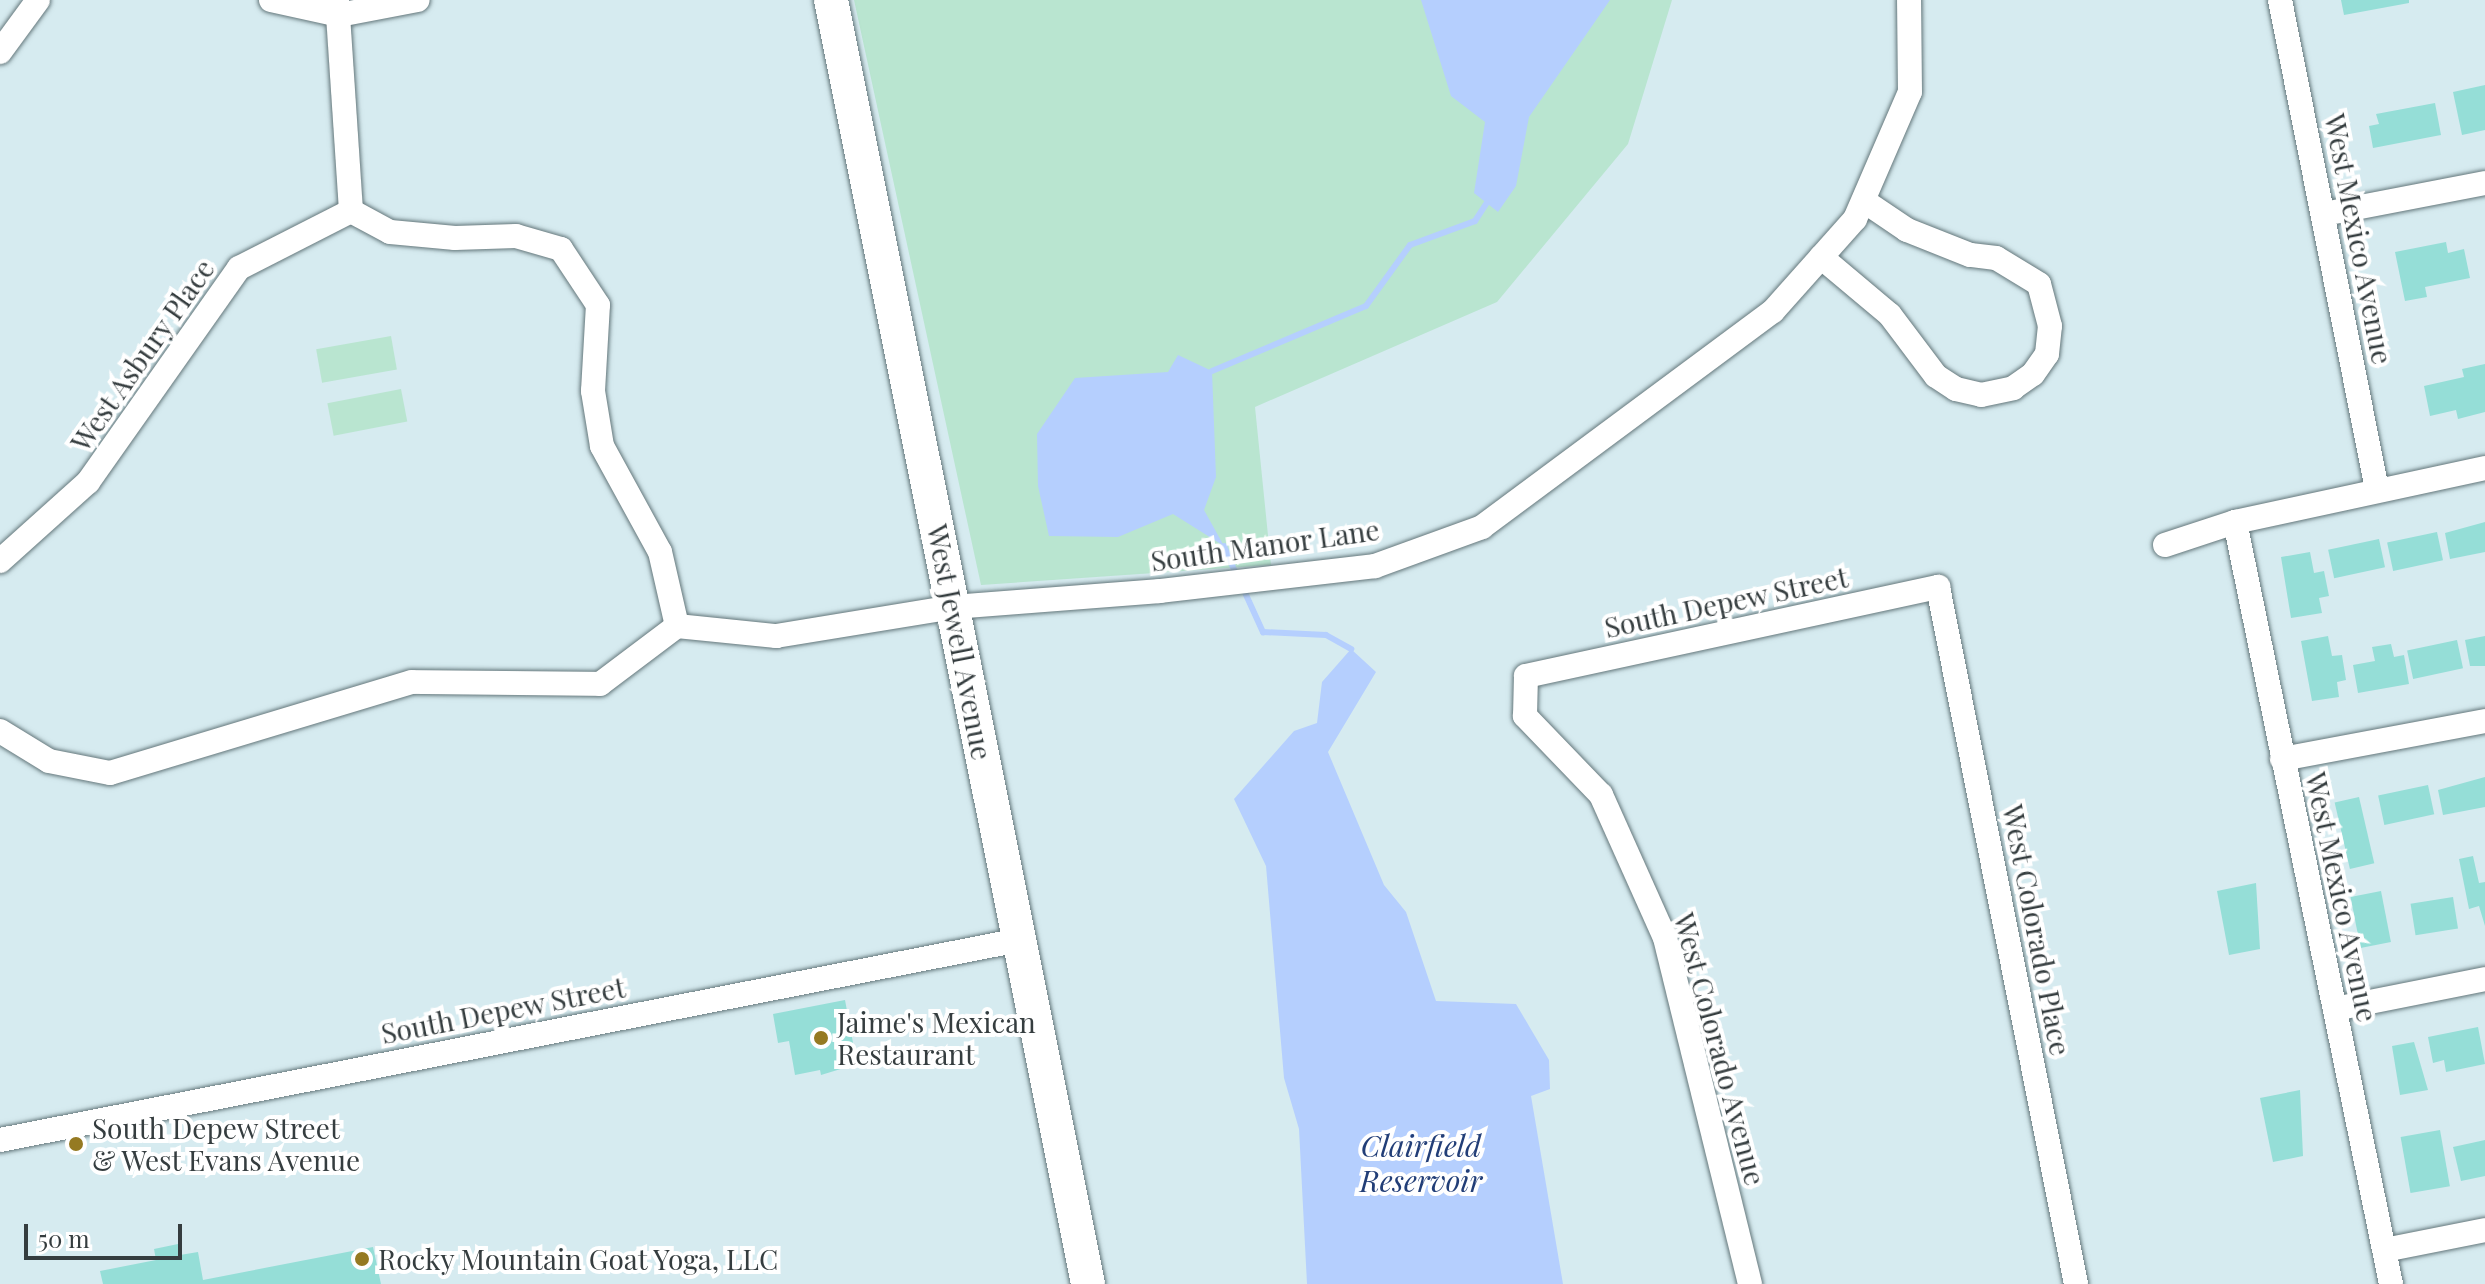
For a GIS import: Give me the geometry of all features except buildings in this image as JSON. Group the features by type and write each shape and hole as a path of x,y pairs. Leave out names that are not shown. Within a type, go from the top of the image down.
{"main road":[{"name":"West Jewell Avenue","path":"831,0 1088,1284"}],"street":[{"path":"0,52 38,0"},
{"path":"271,0 338,7 418,0"},
{"name":"South Manor Lane","path":"677,626 776,636 953,607 1182,588 1375,566 1482,527 1773,311 1821,257 1864,201 1910,92 1909,0"},
{"name":"West Mexico Avenue","path":"2280,0 2377,489"},
{"path":"0,731 49,761 110,773 412,682 600,684 677,626 660,552 602,446 593,391 598,305 561,249 516,236 455,238 390,232 351,211 338,7"},
{"path":"2324,214 2485,183"},
{"path":"1821,257 1890,315 1936,376 1956,389 1981,395 2013,388 2033,374 2047,354 2050,326 2039,284 1996,258 1970,255 1907,230 1864,201"},
{"name":"West Asbury Place","path":"0,561 88,482 239,268 351,211"},
{"path":"2165,545 2235,522 2485,468"},
{"name":"West Mexico Avenue","path":"2235,522 2391,1284"},
{"name":"South Depew Street","path":"1526,676 1938,587"},
{"name":"West Colorado Place","path":"1938,587 2076,1284"},
{"name":"West Colorado Avenue","path":"1526,676 1525,716 1601,795 1665,938 1750,1284"},
{"path":"2282,759 2485,721"},
{"name":"South Depew Street","path":"0,1140 1019,940"},
{"path":"2335,1009 2485,979"},
{"path":"2385,1250 2485,1230"}],"green space":[{"path":"854,0 1672,0 1628,144 1497,302 1255,407 1271,565 981,585"},
{"path":"391,336 397,369 322,383 316,349"},
{"path":"401,389 407,421 334,436 327,403"}],"water":[{"path":"1421,0 1610,0 1529,117 1516,186 1498,212 1474,193 1485,122 1451,96"},
{"path":"1178,355 1212,371 1216,477 1204,510 1224,546 1173,514 1118,537 1049,536 1038,486 1037,434 1075,378 1168,372"},
{"name":"Clairfield Reservoir","path":"1351,649 1376,672 1328,752 1384,885 1406,912 1436,1001 1516,1004 1549,1060 1550,1089 1531,1096 1563,1284 1307,1284 1299,1129 1284,1078 1266,866 1234,799 1294,731 1317,723 1322,682"}],"waterway":[{"path":"1212,371 1366,306 1410,245 1475,221 1488,201"},
{"path":"1224,546 1237,576"},
{"path":"1242,586 1263,632 1326,635 1351,649"}],"place":[{"name":"Jaime's Mexican Restaurant","path":"821,1038"},
{"name":"South Depew Street & West Evans Avenue","path":"76,1144"},
{"name":"Rocky Mountain Goat Yoga, LLC","path":"362,1259"}]}
